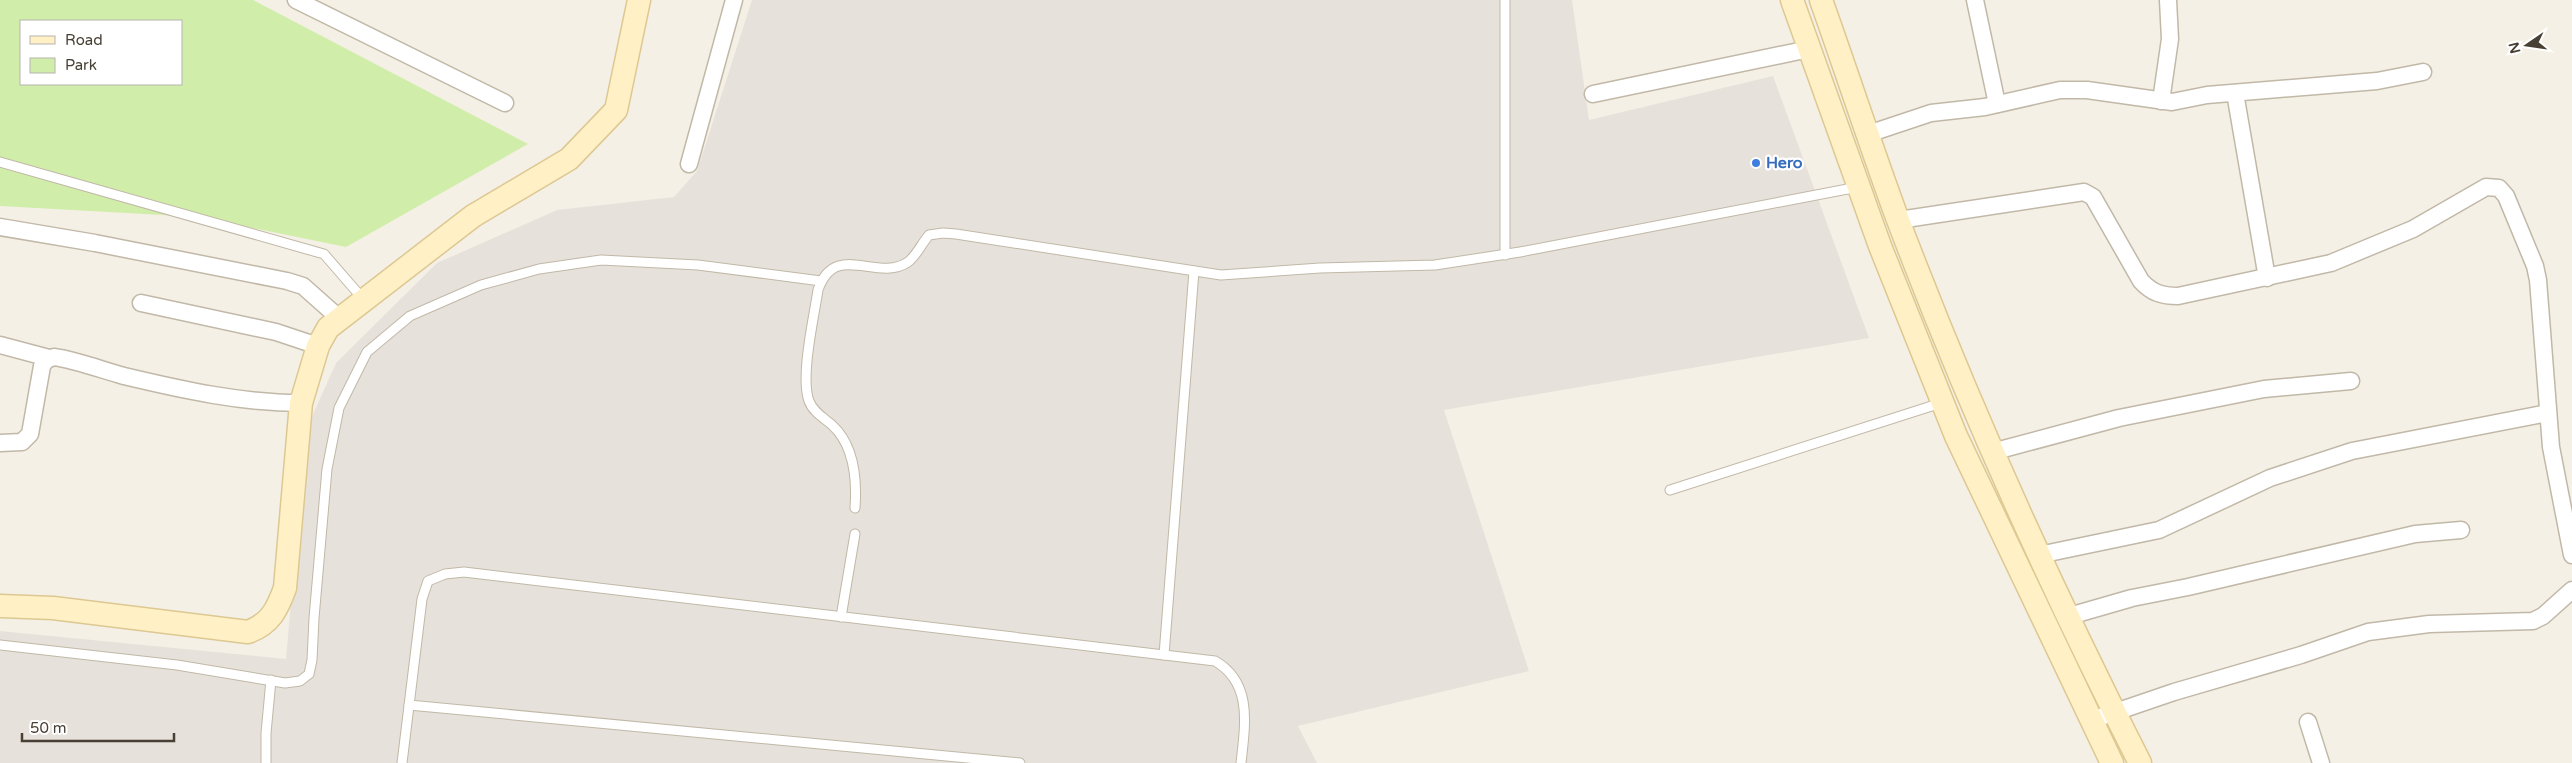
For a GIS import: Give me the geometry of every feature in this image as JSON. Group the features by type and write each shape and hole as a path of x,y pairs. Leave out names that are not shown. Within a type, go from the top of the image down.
{"main road":[{"path":"0,606 53,608 248,632 258,628 270,619 278,608 284,588 301,403 318,346 328,328 473,216 569,159 616,110 639,0"},
{"path":"1792,0 1858,187 1942,402 1988,504 2112,763"},
{"path":"1821,0 1899,220 1992,452 2066,617 2140,763"},
{"path":"1843,143 1868,134"},
{"path":"1988,504 2010,491"}],"street":[{"path":"296,0 505,103"},
{"path":"689,164 734,0"},
{"path":"1975,0 1997,104"},
{"path":"2162,101 2170,39 2168,0"},
{"path":"1593,94 1809,49"},
{"path":"1868,134 1931,114 1997,104 2060,90 2087,90 2172,102 2235,93 2377,81 2423,72"},
{"path":"2235,93 2267,278"},
{"path":"1899,220 2084,192 2093,197 2141,281 2149,290 2163,296 2178,296 2331,263 2413,229 2486,187 2499,188 2506,196 2535,266 2551,447 2572,556"},
{"path":"0,227 96,243 287,281 303,286 339,318"},
{"path":"142,303 276,332 318,346"},
{"path":"0,345 49,358 59,358 174,388 222,397 273,403 301,403"},
{"path":"0,443 22,442 30,434 42,366 49,358"},
{"path":"1992,452 2119,418 2254,391 2351,381"},
{"path":"2039,555 2159,530 2270,478 2352,451 2548,413"},
{"path":"2066,617 2132,598 2188,588 2405,536 2461,530"},
{"path":"2092,720 2174,692 2300,655 2368,632 2429,624 2533,621 2543,616 2572,590"},
{"path":"2308,722 2321,763"}],"lane":[{"path":"1505,0 1505,254"},
{"path":"0,162 324,254 363,300"},
{"path":"856,508 852,462 848,446 832,426 813,409 806,390 818,290 821,281 832,268 842,265 885,267 907,262 930,235 944,233 1221,275 1320,268 1435,265 1505,254 1858,187"},
{"path":"0,645 177,665 285,683 300,681 309,674 312,660 327,470 339,408 367,352 410,316 482,285 539,268 601,260 698,265 821,281"},
{"path":"1164,655 1194,271"},
{"path":"1670,490 1942,402"},
{"path":"841,617 855,534"},
{"path":"402,763 422,599 428,581 445,574 464,572 1215,661 1228,668 1241,692 1245,715 1241,763"},
{"path":"266,763 266,733 271,680"},
{"path":"409,705 1020,763"}],"shaded area":[{"path":"752,0 1572,0 1589,120 1773,76 1869,338 1444,410 1529,671 1298,726 1317,763 0,763 0,631 286,659 306,430 336,363 437,263 557,210 674,197 697,171"}],"green space":[{"path":"0,0 253,0 528,144 346,247 198,217 0,206"}],"place":[{"name":"Hero","path":"1756,163"}]}
